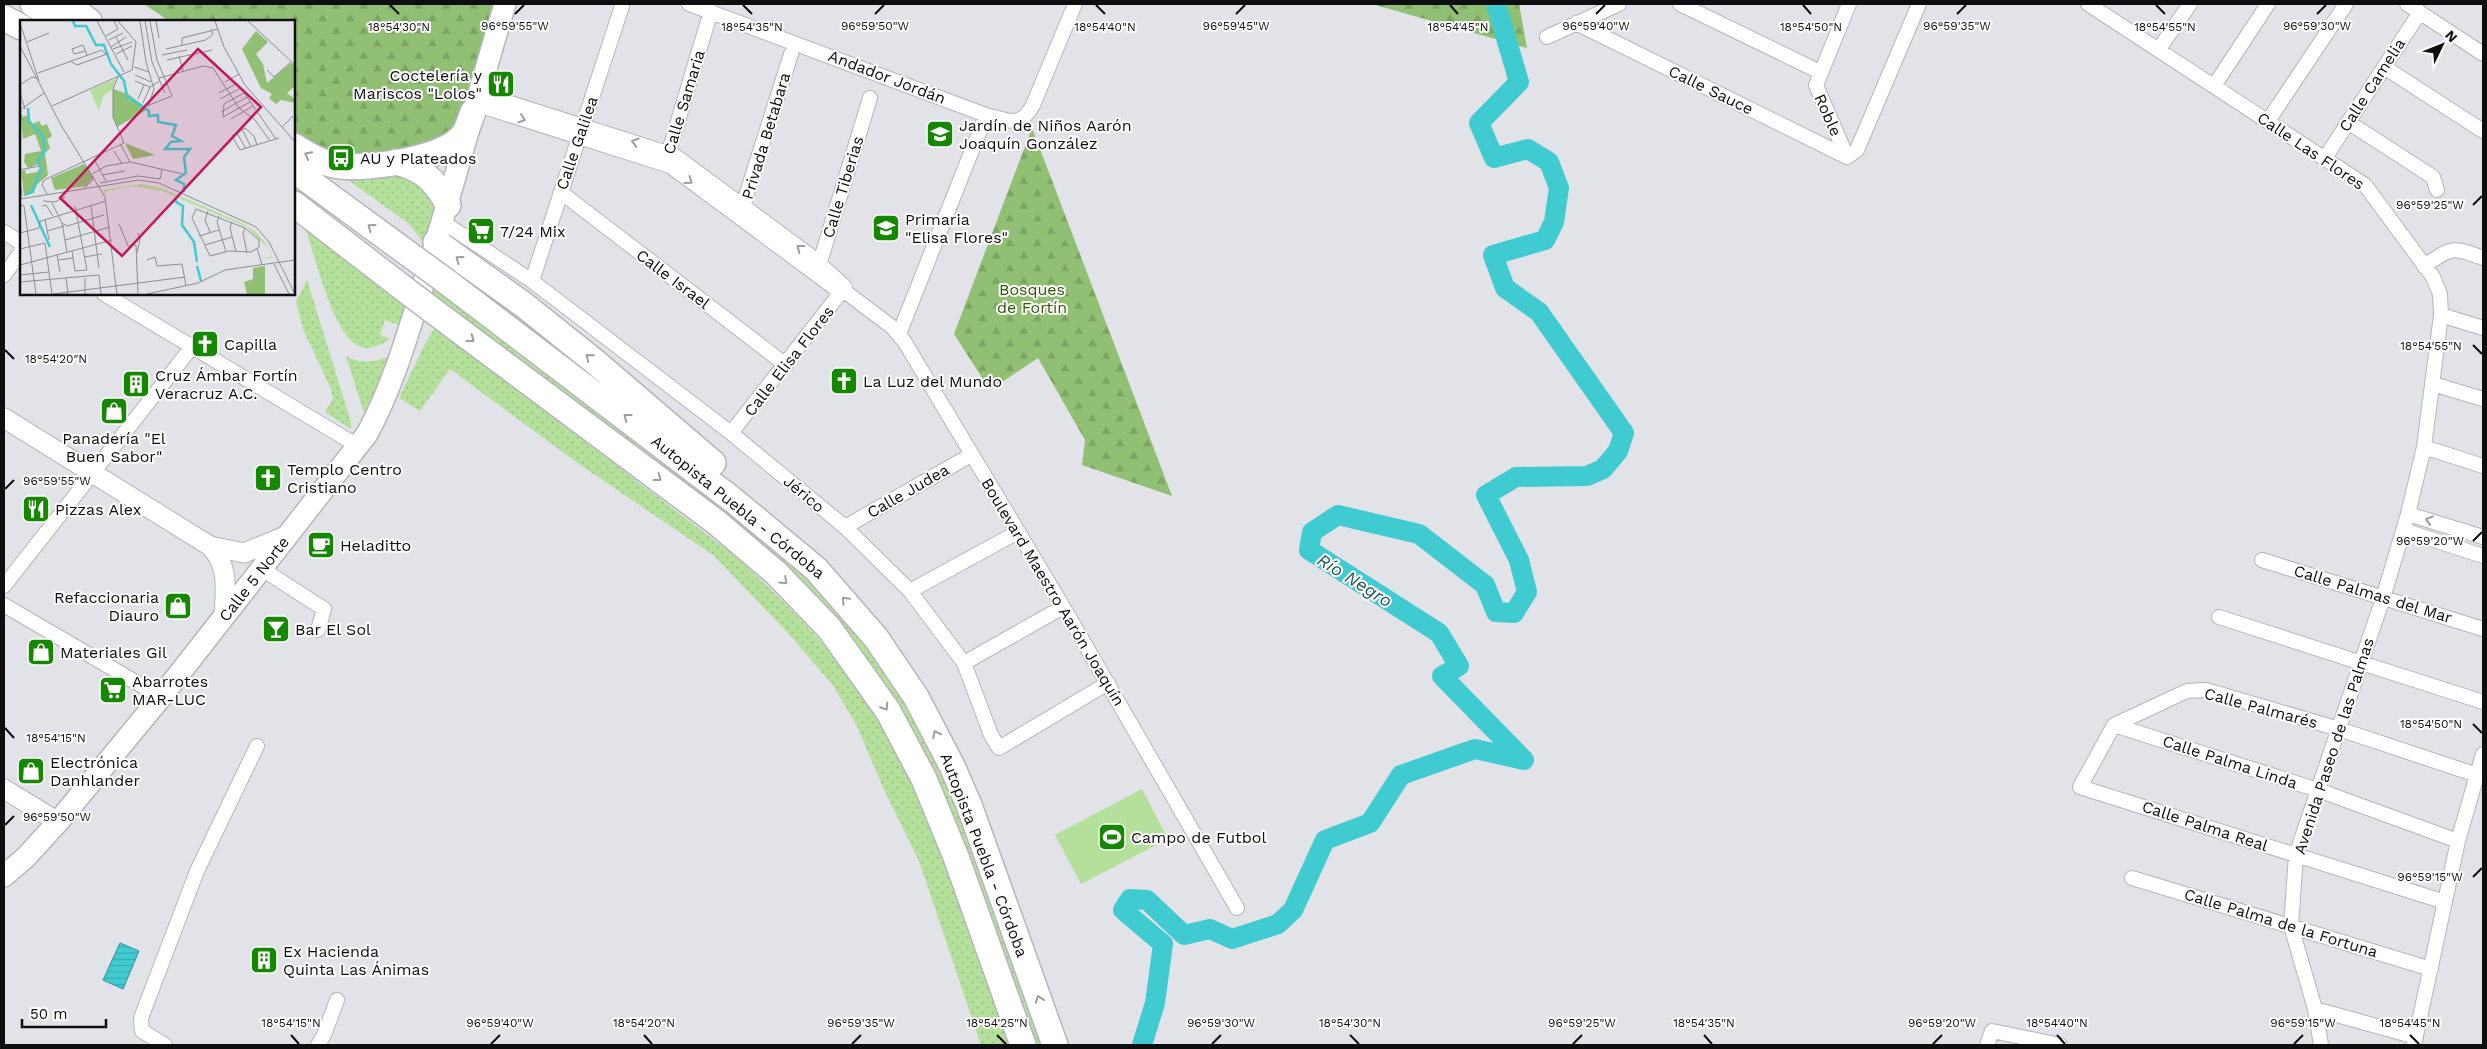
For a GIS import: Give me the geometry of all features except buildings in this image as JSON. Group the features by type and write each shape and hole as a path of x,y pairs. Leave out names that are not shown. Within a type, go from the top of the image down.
{"highway":[{"path":"33,4 55,20"},
{"path":"66,4 89,20"},
{"path":"4,18 20,26"},
{"path":"295,147 310,157 338,166 418,159 444,149 464,134 476,103"},
{"path":"396,162 411,166 432,179 440,189 442,223 524,305 594,361 730,478 773,517 816,569"},
{"name":"Autopista Puebla - Córdoba","path":"295,171 447,282 686,462 816,569 876,638 916,697 936,732 969,805 1055,1045"},
{"name":"Autopista Puebla - Córdoba","path":"295,205 432,310 724,528 789,586 829,628 888,711 924,779 956,857 1023,1045"}],"main road":[{"name":"Calle 5 Norte","path":"4,876 26,857 58,822 161,697 358,446 384,403 442,223 505,4"}],"street":[{"name":"Andador Jordán","path":"690,4 986,115 1017,122 1028,115 1075,4"},
{"path":"1547,37 1619,4"},
{"path":"1680,4 1820,72 1849,4"},
{"path":"1847,157 1857,150 1919,4"},
{"name":"Calle Las Flores","path":"2088,4 2106,9 2159,49 2365,186 2433,277 2440,294 2441,315 2424,447 2408,514"},
{"path":"2159,49 2190,4"},
{"path":"2214,86 2268,4"},
{"path":"2268,121 2346,4"},
{"path":"2407,4 2483,54"},
{"name":"Calle Galilea","path":"532,281 622,6"},
{"name":"Calle Samaria","path":"667,158 711,11"},
{"name":"Calle Camelia","path":"2324,158 2420,12"},
{"name":"Calle Sauce","path":"1576,23 1847,157"},
{"name":"Privada Betabara","path":"743,213 745,199 791,54"},
{"path":"2384,67 2483,131"},
{"name":"Roble","path":"1820,72 1816,85 1847,157"},
{"name":"Calle Tiberias","path":"818,269 870,98"},
{"name":"Boulevard Maestro Aarón Joaquín","path":"476,103 582,131 667,158 818,269 899,334 1064,607 1237,908"},
{"path":"899,334 986,115"},
{"path":"2348,122 2434,177 2437,190"},
{"name":"Calle Israel","path":"560,194 786,365"},
{"name":"Jérico","path":"442,223 532,281 732,433 845,527 910,590 964,663 991,735 999,748 1108,684"},
{"path":"4,232 20,242"},
{"path":"2424,266 2448,250 2463,251 2483,258"},
{"path":"4,275 20,253"},
{"name":"Calle Elisa Flores","path":"732,433 845,291"},
{"path":"106,295 191,348 358,446"},
{"path":"2441,315 2483,328"},
{"path":"4,586 191,348"},
{"path":"2433,384 2483,399"},
{"path":"4,418 94,472 210,546 222,561 225,572 224,617"},
{"path":"2424,447 2483,466"},
{"name":"Calle Judea","path":"845,527 971,455"},
{"path":"2408,514 2483,537"},
{"name":"Avenida Paseo de las Palmas","path":"2321,1045 2315,1009 2291,926 2296,855 2383,598 2408,514"},
{"path":"2403,530 2483,556"},
{"path":"910,590 1018,532"},
{"path":"210,546 244,554 288,536"},
{"name":"Calle Palmas del Mar","path":"2262,560 2483,629"},
{"path":"262,569 324,608 318,630"},
{"path":"4,605 161,697"},
{"path":"964,663 1064,607"},
{"path":"2219,617 2361,661 2483,702"},
{"name":"Calle Palmarés","path":"2114,725 2187,691 2206,690 2339,729 2477,775"},
{"name":"Calle Palma Real","path":"2114,725 2080,787 2445,902"},
{"name":"Calle Palma Linda","path":"2114,725 2318,790 2458,841"},
{"path":"166,1045 142,1031 141,1018 197,871 257,746"},
{"path":"2315,1009 2415,1041 2458,841 2483,754"},
{"path":"4,789 58,822"},
{"name":"Calle Palma de la Fortuna","path":"2132,878 2430,969"},
{"path":"318,1045 324,1035 337,1000"},
{"path":"1987,1045 1992,1030 2059,1045"}],"green space":[{"path":"144,4 499,4 461,121 443,142 389,152 343,155 330,153 295,134 295,20 168,20"},
{"path":"1372,4 1519,4 1527,48"},
{"name":"Bosques de Fortín","path":"1032,128 1172,496 1082,465 1085,440 1038,358 990,390 954,334"},
{"path":"407,172 439,200 425,244 409,224 344,177"},
{"path":"305,226 408,302 401,326 385,320 380,335 390,339 374,347 366,348 357,345 348,337 332,309 325,291"},
{"path":"447,263 457,265 683,448 445,268"},
{"path":"307,280 351,422 351,429 325,412 333,399 331,389 303,329 296,301"},
{"path":"431,281 781,548 869,644 936,751 1047,1045 1030,1045 858,652 426,296"},
{"path":"435,327 735,556 795,614 833,655 881,723 902,761 920,800 953,881 1011,1045 981,1045 919,861 885,792 856,724 832,684 787,632 713,555 579,464 450,369 420,411 399,398"},
{"path":"346,356 358,361 368,362 391,356 377,392 364,413"},
{"name":"Campo de Futbol","path":"1142,789 1168,839 1081,884 1055,835"}],"water":[{"path":"120,943 139,951 123,989 103,980"}],"waterway":[{"name":"Río Negro","path":"1142,1045 1155,1003 1163,944 1123,910 1130,899 1147,900 1184,935 1210,929 1232,939 1278,924 1293,910 1325,840 1370,823 1401,775 1475,749 1524,760 1442,676 1459,666 1439,633 1309,550 1312,532 1338,515 1419,534 1485,585 1496,612 1514,613 1527,592 1519,560 1486,495 1516,477 1587,476 1603,469 1618,451 1624,433 1539,312 1505,288 1493,255 1545,240 1554,222 1559,188 1549,162 1528,149 1494,158 1479,123 1519,82 1496,4"}],"place":[{"name":"Coctelería y Mariscos \"Lolos\"","path":"501,84"},
{"name":"Jardín de Niños Aarón Joaquín González","path":"940,134"},
{"name":"AU y Plateados","path":"341,158"},
{"name":"Primaria \"Elisa Flores\"","path":"886,228"},
{"name":"7/24 Mix","path":"481,231"},
{"name":"Capilla","path":"205,344"},
{"name":"La Luz del Mundo","path":"844,381"},
{"name":"Cruz Ámbar Fortín Veracruz A.C.","path":"136,384"},
{"name":"Panadería \"El Buen Sabor\"","path":"114,411"},
{"name":"Templo Centro Cristiano","path":"268,478"},
{"name":"Pizzas Alex","path":"36,509"},
{"name":"Heladitto","path":"321,545"},
{"name":"Refaccionaria Diauro","path":"178,606"},
{"name":"Bar El Sol","path":"276,629"},
{"name":"Materiales Gil","path":"41,652"},
{"name":"Abarrotes MAR-LUC","path":"113,690"},
{"name":"Electrónica Danhlander","path":"31,771"},
{"name":"Campo de Futbol","path":"1112,837"},
{"name":"Ex Hacienda Quinta Las Ánimas","path":"264,960"}]}
